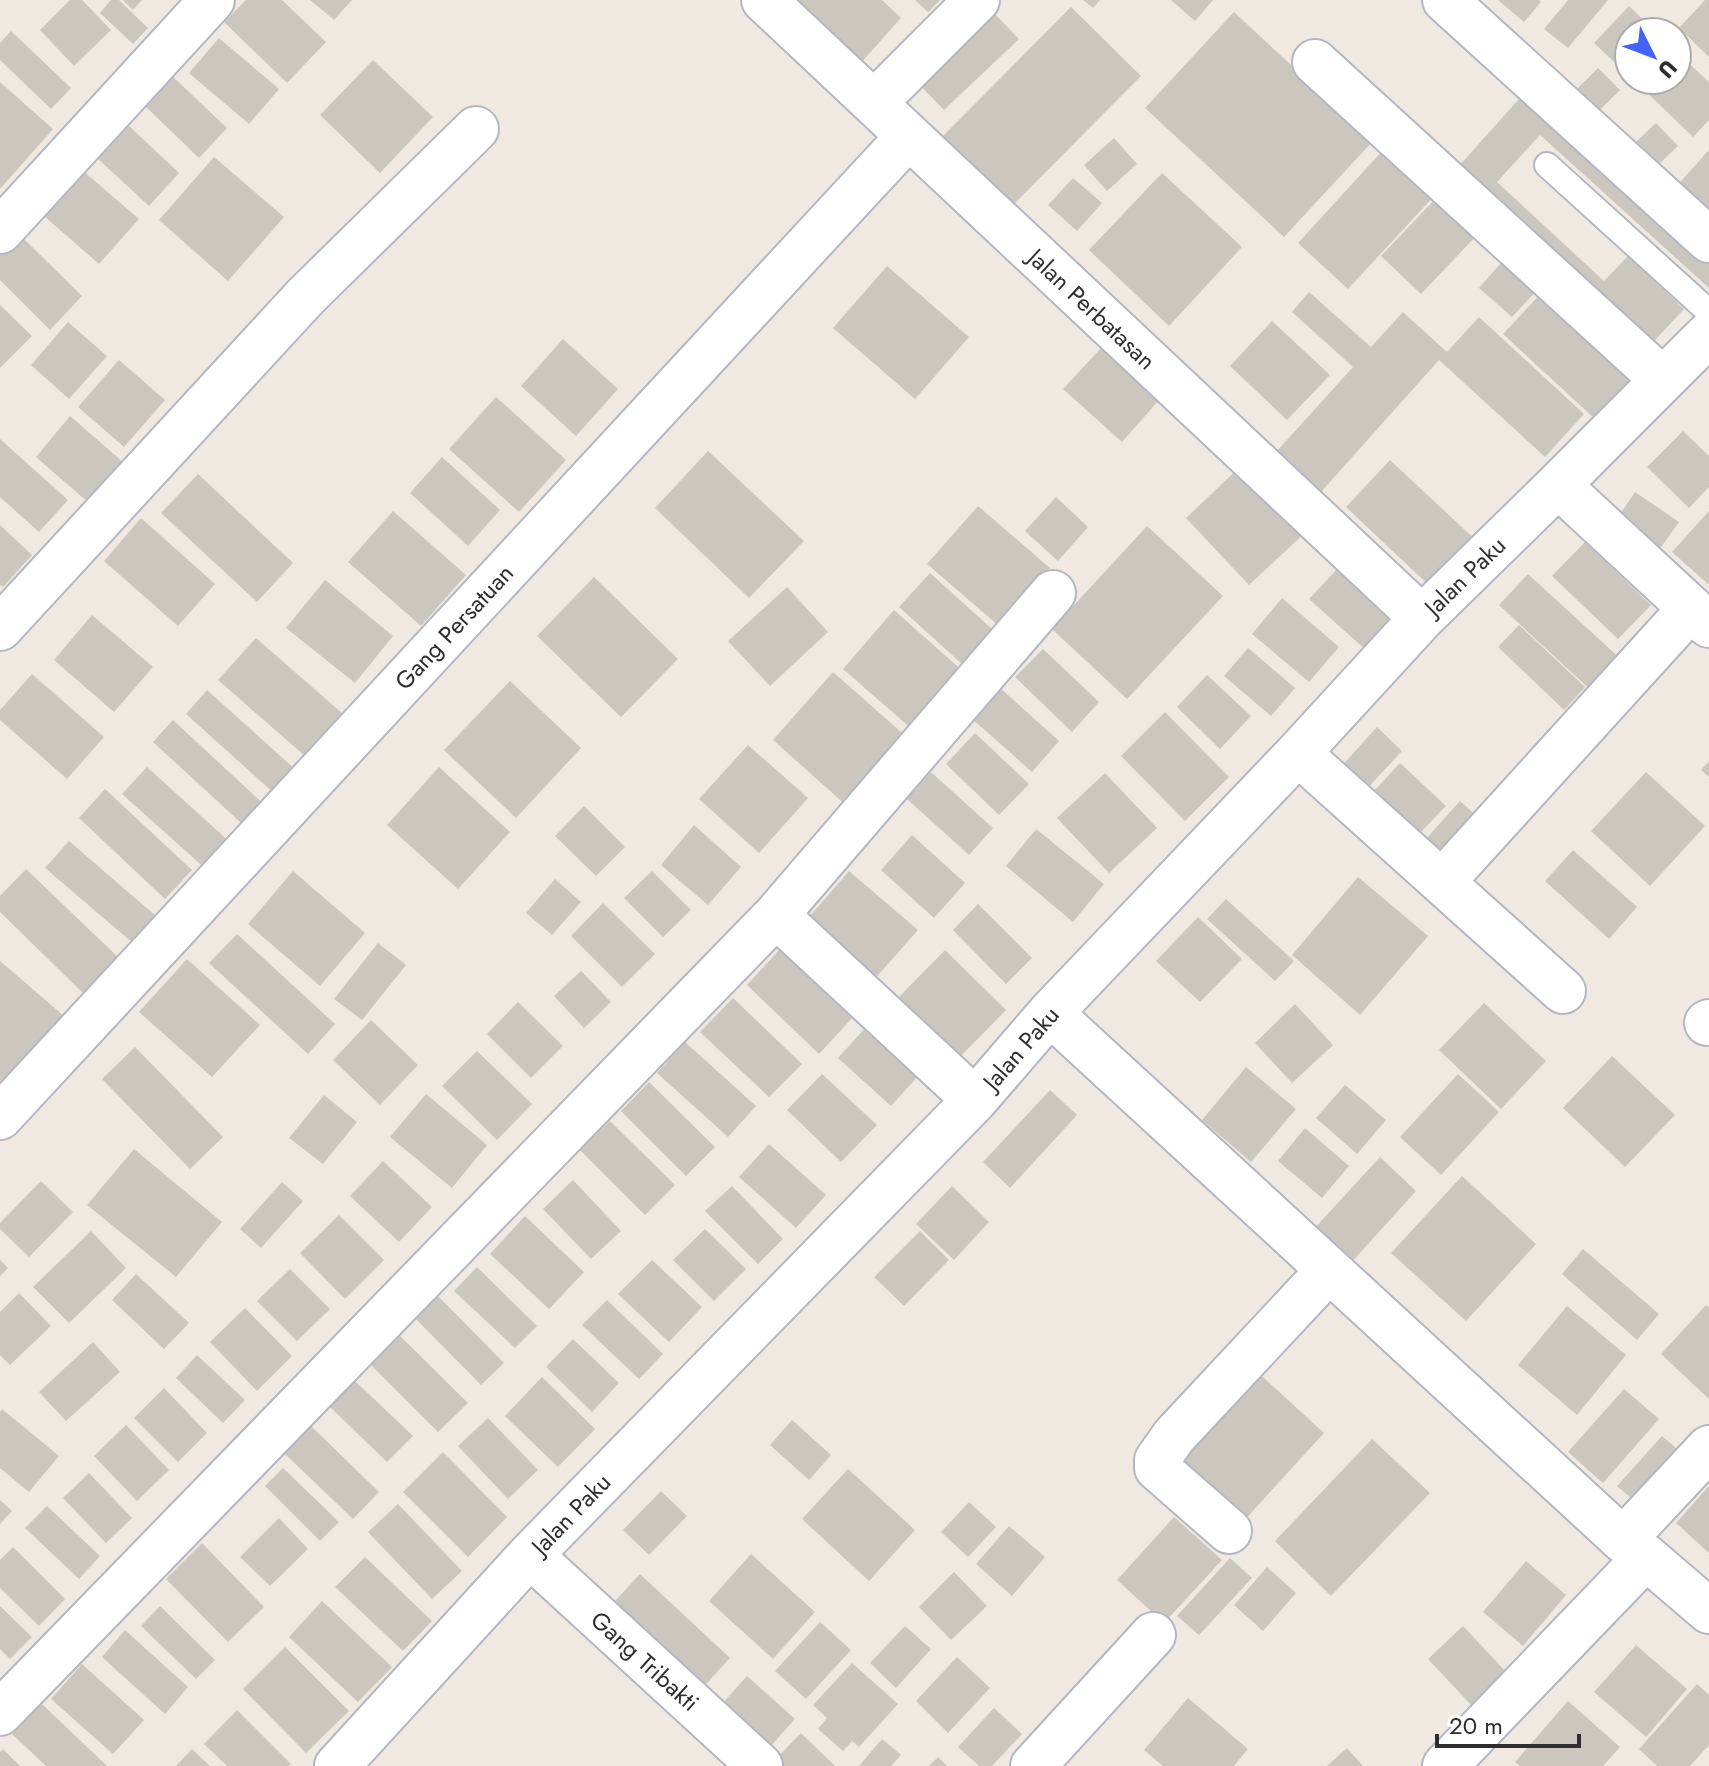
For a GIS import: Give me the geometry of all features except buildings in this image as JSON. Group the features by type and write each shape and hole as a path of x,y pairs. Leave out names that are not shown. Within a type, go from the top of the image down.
{"street":[{"path":"0,231 212,0"},
{"name":"Jalan Perbatasan","path":"764,0 1422,618"},
{"path":"874,103 977,0"},
{"path":"1445,0 1709,240"},
{"path":"1315,62 1663,380"},
{"path":"0,628 306,296 476,129"},
{"name":"Gang Persatuan","path":"3,1109 908,137"},
{"name":"Jalan Paku","path":"337,1766 530,1555 975,1100 1050,1013 1422,618 1709,334"},
{"path":"1442,882 1700,616 1558,485"},
{"path":"0,1713 776,915 1053,593"},
{"path":"1298,753 1563,991"},
{"path":"776,915 975,1100"},
{"path":"1050,1013 1635,1548 1709,1611"},
{"path":"1229,1531 1157,1468 1157,1460 1174,1436 1329,1270"},
{"path":"1445,1766 1635,1548 1709,1448"},
{"name":"Gang Tribakti","path":"530,1555 760,1766"},
{"path":"1033,1766 1153,1635"}],"lane":[{"path":"1547,165 1709,312"}]}
